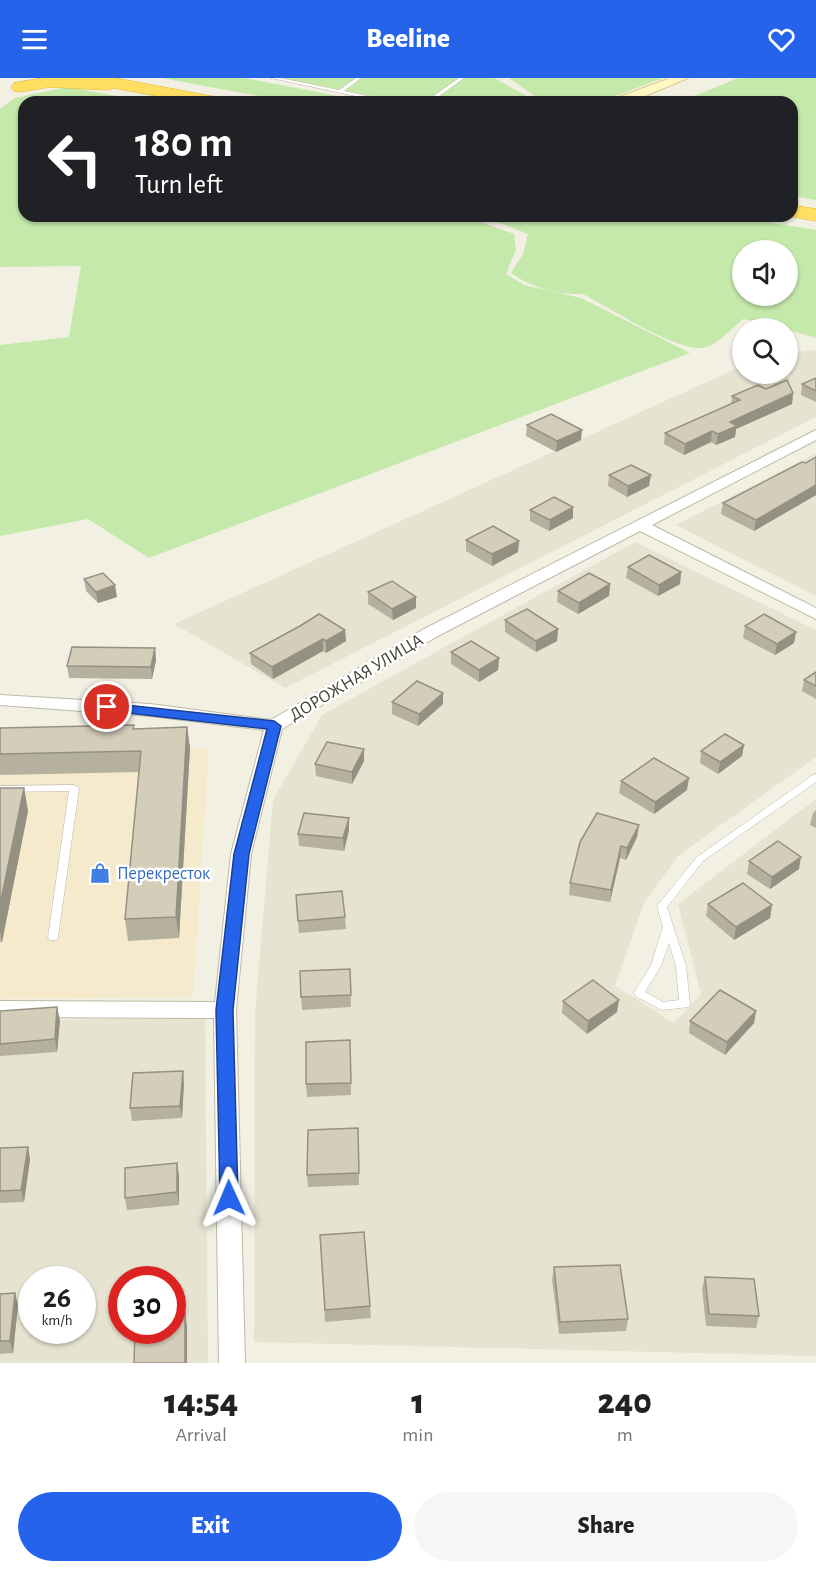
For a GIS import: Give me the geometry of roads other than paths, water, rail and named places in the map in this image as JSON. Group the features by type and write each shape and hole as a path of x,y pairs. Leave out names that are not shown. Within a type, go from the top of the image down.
{"highway":[{"path":"88,78 184,96"},
{"path":"0,98 27,83 70,82 147,89"},
{"path":"798,211 816,215"}],"street":[{"path":"636,96 682,78"},
{"name":"ДОРОЖНАЯ УЛИЦА","path":"232,1363 225,1010 241,854 274,726 430,633 816,434"},
{"path":"639,524 816,614"},
{"path":"0,700 150,710 274,726"},
{"path":"0,1009 225,1010"}],"lane":[{"path":"273,78 364,96"},
{"path":"341,91 359,78"},
{"path":"436,96 462,78"},
{"path":"669,926 656,966 639,993 662,1006 685,1004 681,966 669,926 662,906 700,860 816,777"},
{"path":"0,789 74,788 53,937"}],"place":[{"name":"Перекресток","path":"100,873"}]}
